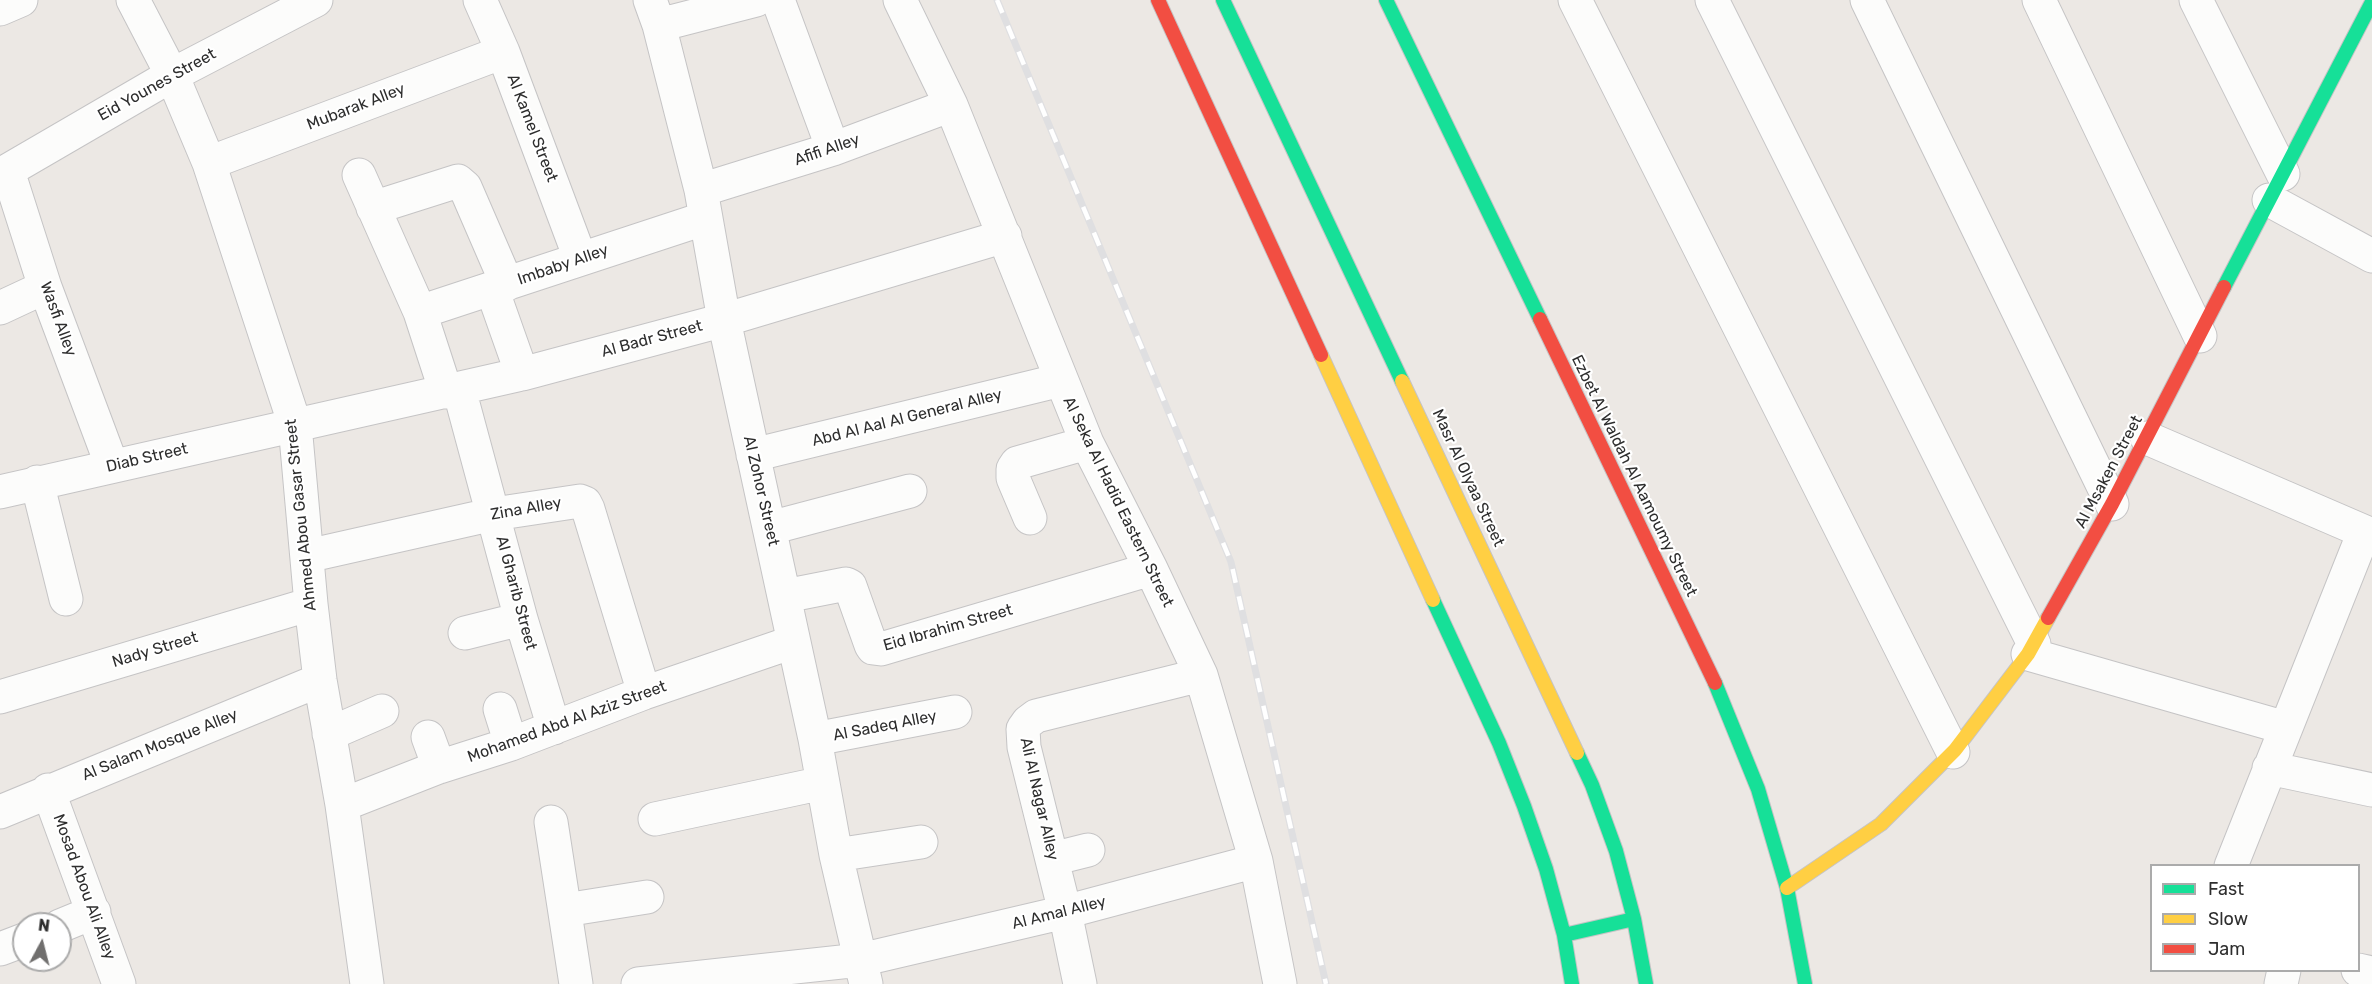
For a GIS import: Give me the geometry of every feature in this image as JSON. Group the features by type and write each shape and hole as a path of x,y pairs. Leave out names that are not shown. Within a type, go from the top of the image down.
{"street":[{"path":"0,9 21,0"},
{"name":"Ahmed Abou Gasar Street","path":"133,0 172,75 209,163 295,425 320,680 342,805 367,984"},
{"name":"Eid Younes Street","path":"4,173 172,75 316,0"},
{"name":"Al Kamel Street","path":"480,0 503,52 580,258"},
{"path":"654,13 756,0"},
{"path":"778,0 833,149"},
{"name":"Al Seka Al Hadid Eastern Street","path":"900,0 951,105 1087,443 1151,569 1201,675 1256,861 1280,984"},
{"path":"1158,0 1499,743 1542,859 1564,935 1572,984"},
{"name":"Masr Al Olyaa Street","path":"1223,0 1592,785 1616,851 1634,919 1646,984"},
{"name":"Ezbet Al Waldah Al Aamoumy Street","path":"1386,0 1720,693 1758,789 1787,888 1805,984"},
{"path":"1575,0 1953,752"},
{"path":"1712,0 2031,649 2286,728"},
{"path":"1867,0 2112,504"},
{"path":"2038,0 2200,336"},
{"path":"2196,0 2276,187 2372,256"},
{"name":"Al Msaken Street","path":"1787,888 1881,824 1953,752 2031,649 2112,504 2200,336 2366,5"},
{"name":"Al Zohor Street","path":"654,13 704,204 724,320 785,596 815,739 836,855 863,972"},
{"name":"Mubarak Alley","path":"209,163 503,52"},
{"name":"Afifi Alley","path":"704,204 833,149 951,105"},
{"name":"Wasfi Alley","path":"4,173 112,466"},
{"name":"Al Gharib Street","path":"358,175 420,312 452,391 494,514 521,619 554,728"},
{"path":"373,208 458,181 465,186 500,286 522,374"},
{"name":"Imbaby Alley","path":"420,312 580,258 704,204"},
{"name":"Al Badr Street","path":"295,425 522,374 724,320 1005,236"},
{"path":"0,308 45,287"},
{"name":"Abd Al Aal Al General Alley","path":"753,455 1060,380"},
{"name":"Diab Street","path":"0,492 295,425"},
{"path":"2146,438 2368,533 2232,864"},
{"path":"1030,518 1013,478 1013,469 1017,463 1087,443"},
{"path":"37,482 66,598"},
{"path":"770,528 910,491"},
{"name":"Zina Alley","path":"307,556 494,514 574,500 585,503 644,693"},
{"name":"Eid Ibrahim Street","path":"785,596 846,584 850,586 871,645 873,648 881,649 1151,569"},
{"name":"Nady Street","path":"0,697 311,604"},
{"path":"465,633 521,619"},
{"name":"Mohamed Abd Al Aziz Street","path":"342,805 434,752 511,744 644,693 793,642"},
{"name":"Ali Al Nagar Alley","path":"1080,984 1065,912 1022,737 1023,729 1036,716 1201,675"},
{"name":"Al Salam Mosque Alley","path":"0,812 48,790 320,680"},
{"path":"500,709 511,744"},
{"path":"328,734 382,711"},
{"name":"Al Sadeq Alley","path":"815,739 955,712"},
{"path":"2270,768 2372,789"},
{"path":"655,819 823,783"},
{"name":"Mosad Abou Ali Alley","path":"48,790 119,984"},
{"path":"551,822 576,984"},
{"path":"836,855 921,842"},
{"path":"1052,859 1088,850"},
{"name":"Al Amal Alley","path":"638,984 863,972 1065,912 1256,861"},
{"path":"565,910 647,897"},
{"path":"72,921 94,912"},
{"path":"1564,935 1634,919"}],"railway":[{"path":"997,0 1231,562 1326,984"}],"traffic: fast":[{"path":"1223,0 1402,381"},
{"path":"1386,0 1540,319"},
{"path":"2224,287 2372,2"},
{"path":"1433,600 1499,743 1524,806 1546,869 1564,935 1572,984"},
{"path":"1715,683 1758,789 1787,888 1805,984"},
{"path":"1577,753 1592,785 1616,851 1634,919 1646,984"},
{"path":"1564,935 1634,919"}],"traffic: slow":[{"path":"1321,355 1433,600"},
{"path":"1402,381 1577,753"},
{"path":"1787,888 1881,824 1955,750 2028,654 2048,618"}],"traffic: jam":[{"path":"1158,0 1321,355"},
{"path":"2048,618 2112,504 2224,287"},
{"path":"1540,319 1715,683"}]}
